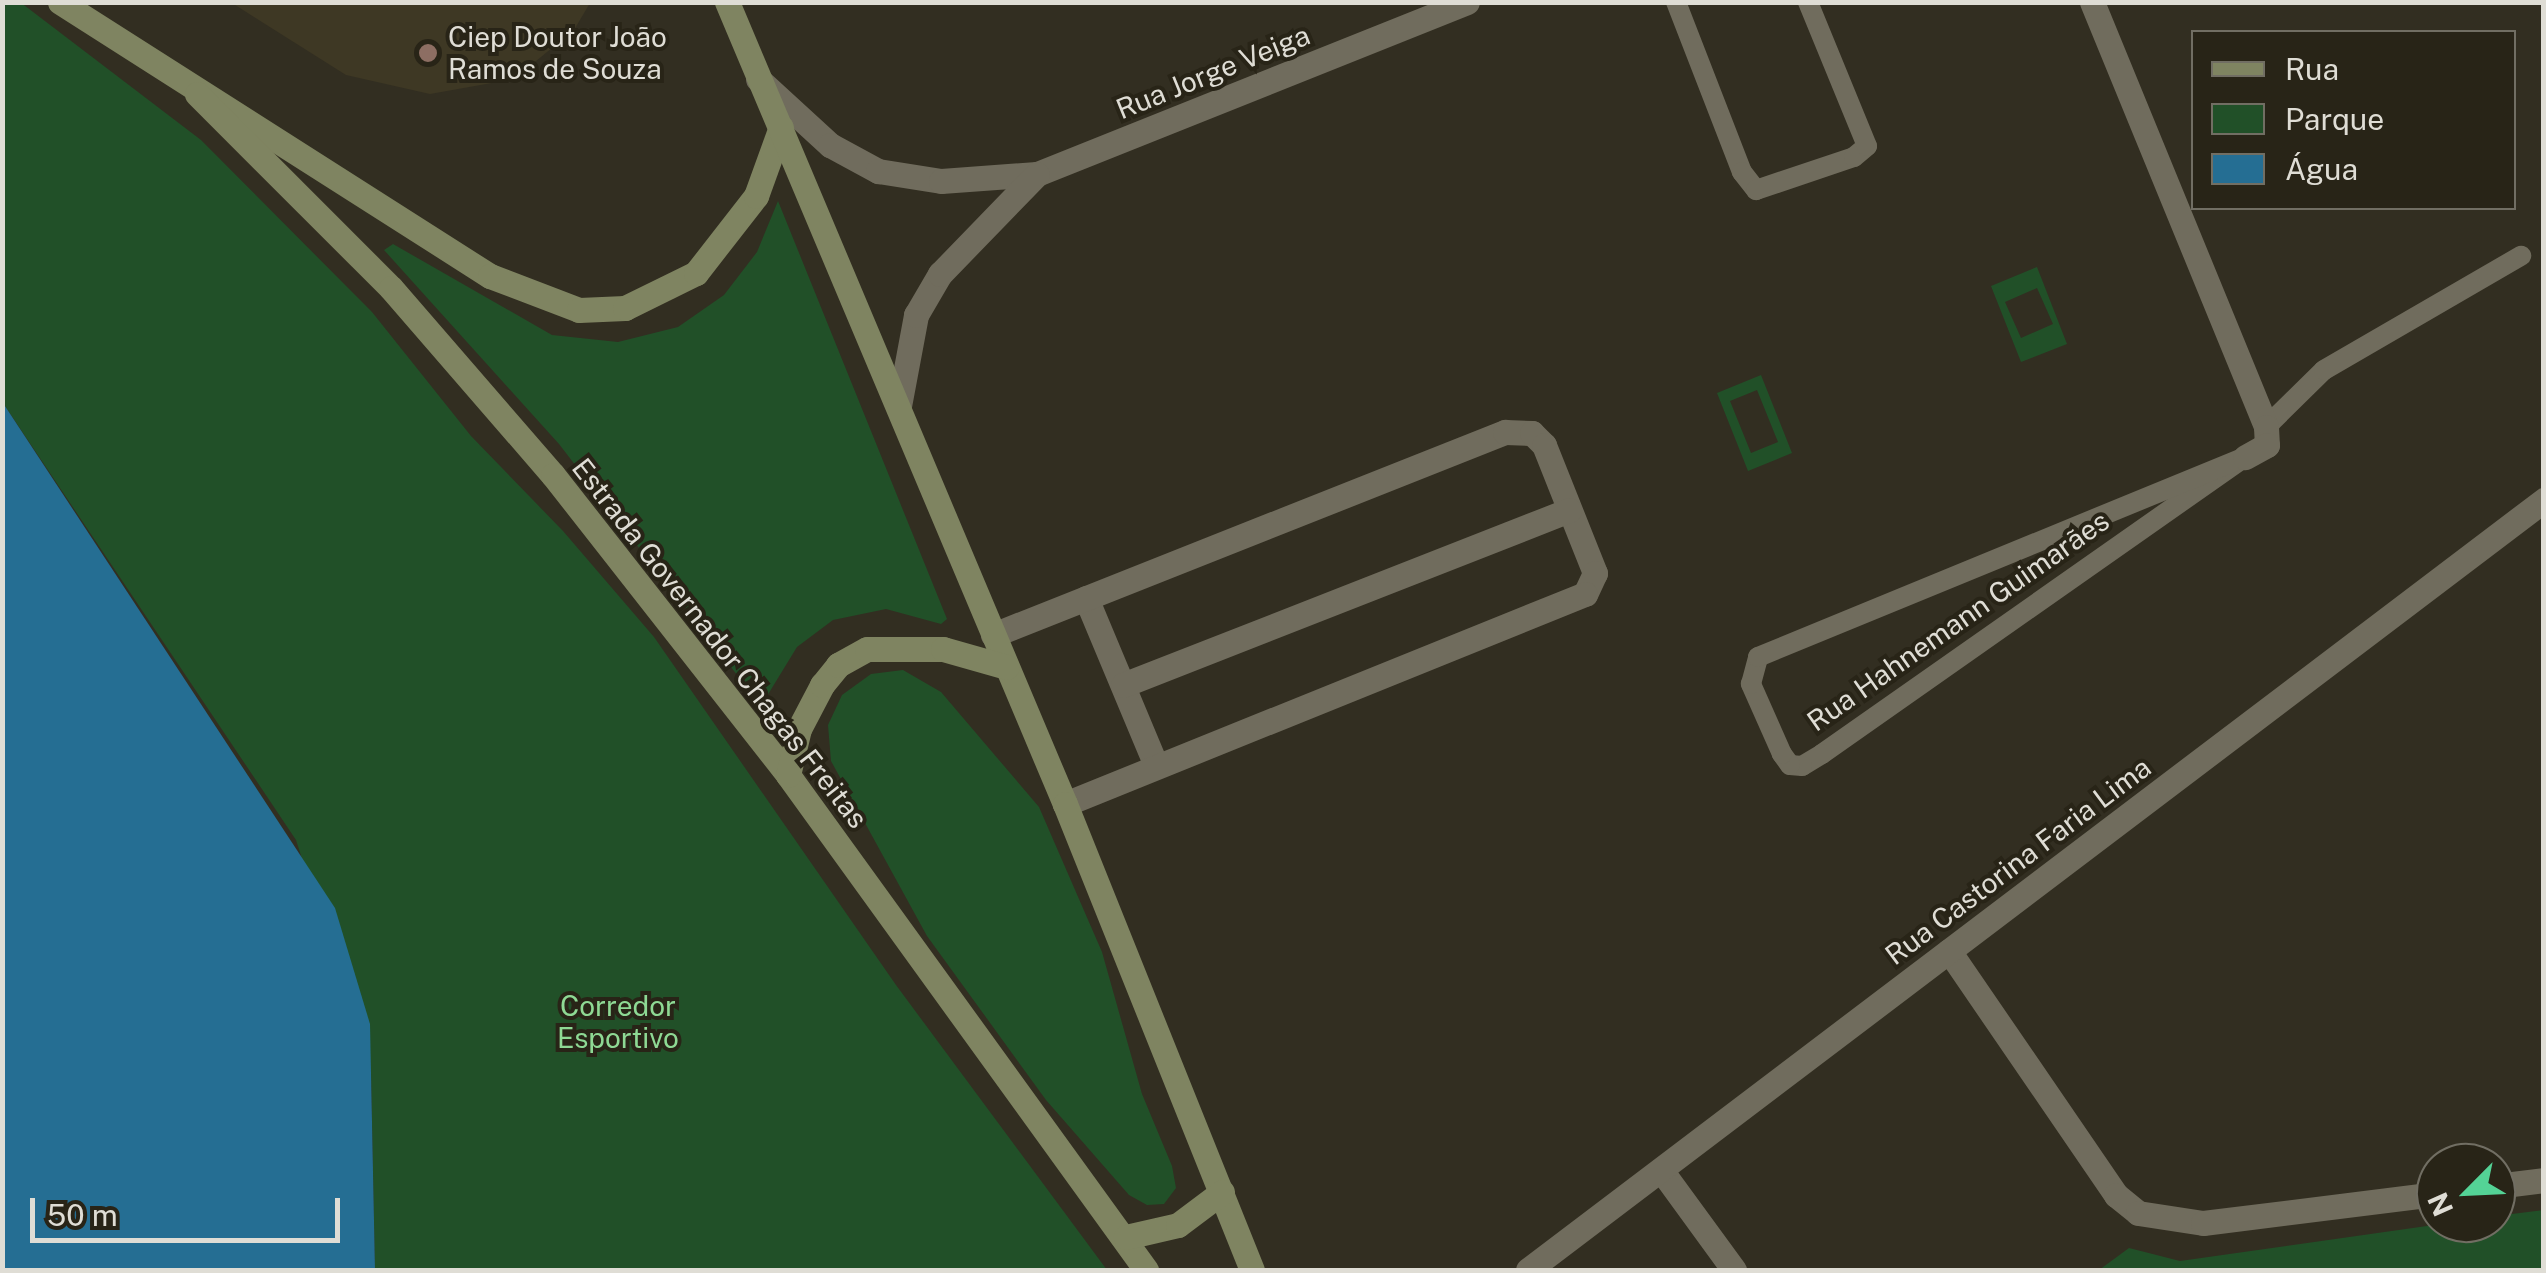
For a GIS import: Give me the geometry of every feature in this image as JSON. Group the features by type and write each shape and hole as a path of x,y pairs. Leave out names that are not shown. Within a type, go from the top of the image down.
{"main road":[{"path":"60,2 197,94 490,276 579,310 625,308 696,273 756,196 781,127"},
{"path":"727,2 1065,804 1252,1270"},
{"name":"Estrada Governador Chagas Freitas","path":"197,94 391,288 553,475 788,775 1126,1237 1146,1270"},
{"path":"788,775 799,729 822,685 838,665 867,650 943,648 1006,667"},
{"path":"1126,1237 1178,1224 1222,1192"}],"street":[{"name":"Rua Jorge Veiga","path":"756,77 830,144 878,171 941,181 1036,174 1468,2"},
{"path":"2092,2 2266,427"},
{"name":"Rua Jorge Veiga","path":"899,406 916,315 940,274 1036,174"},
{"name":"Rua Hahnemann Guimarães","path":"2245,457 2267,445 2266,427"},
{"path":"993,635 1517,428 1544,445 1596,573 1585,594 1065,804"},
{"name":"Rua Castorina Faria Lima","path":"1528,1270 2544,500"},
{"path":"1123,685 1569,510"},
{"path":"1086,598 1156,765"},
{"path":"1948,951 2116,1194 2138,1212 2202,1223 2416,1196"},
{"path":"1661,1170 1734,1270"},
{"path":"2516,1184 2544,1180"}],"lane":[{"path":"1676,2 1742,172 1756,190 1854,157 1867,146 1808,2"},
{"path":"2266,427 2324,370 2521,256"},
{"name":"Rua Hahnemann Guimarães","path":"2245,457 1822,754 1802,766 1790,766 1782,754 1751,684 1758,658 2245,457"}],"shaded area":[{"name":"Ciep Doutor João Ramos de Souza","path":"232,3 590,3 574,30 514,79 430,94 346,75"}],"green space":[{"name":"Corredor Esportivo","path":"20,2 201,140 372,312 471,436 563,531 654,637 896,985 1107,1270 375,1270 371,1073 296,840 3,403 2,3"},
{"path":"778,201 947,619 941,624 886,609 833,620 797,647 761,706 559,444 384,250 393,244 552,335 618,342 678,327 724,295 757,252"},
{"path":"2037,267 2067,344 2021,362 1991,286","holes":["2037,288 2053,324 2021,338 2005,302"]},
{"path":"1761,375 1792,453 1748,471 1717,393","holes":["1757,390 1778,442 1751,453 1730,401"]},
{"path":"903,670 941,692 1039,807 1102,952 1142,1094 1172,1166 1176,1188 1164,1204 1147,1205 1129,1195 1046,1100 927,936 831,761 828,725 842,695 871,674"},
{"path":"2543,1210 2543,1270 2099,1270 2129,1248 2180,1261 2416,1228 2416,1243 2516,1243 2516,1213"}],"water":[{"path":"3,403 335,908 370,1024 375,1270 3,1270"}],"place":[{"name":"Ciep Doutor João Ramos de Souza","path":"428,53"}]}
